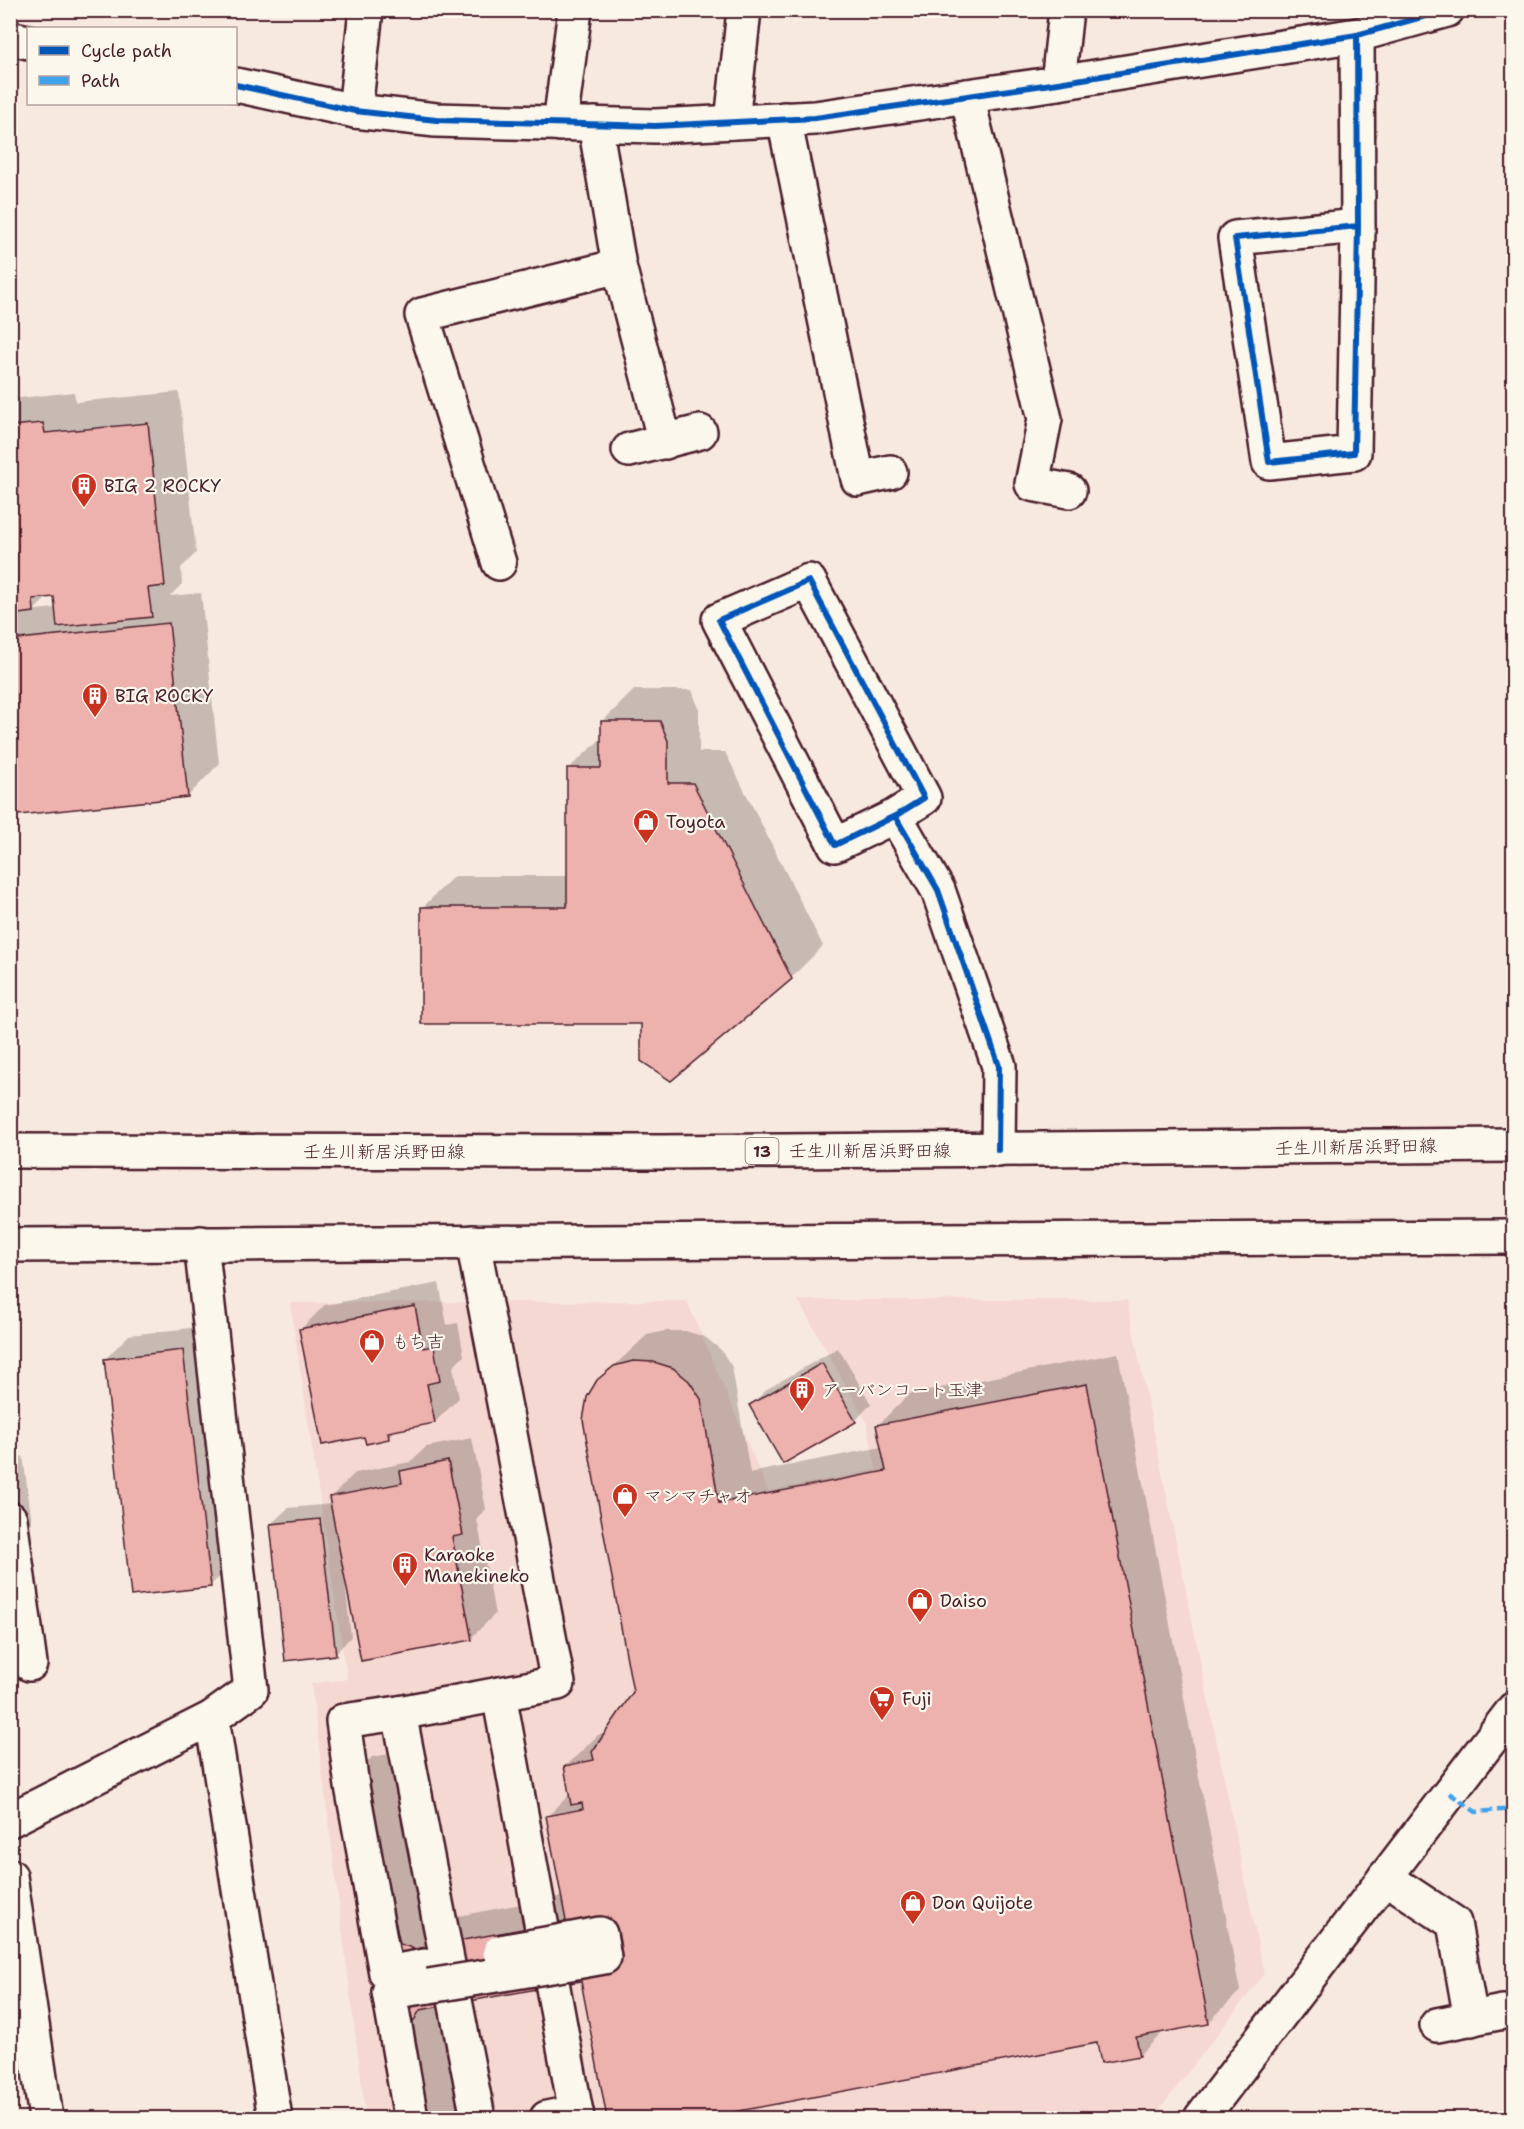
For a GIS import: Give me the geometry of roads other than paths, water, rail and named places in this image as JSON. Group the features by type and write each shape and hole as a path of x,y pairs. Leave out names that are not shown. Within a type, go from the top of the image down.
{"street":[{"path":"355,111 366,10"},
{"path":"561,124 575,10"},
{"path":"732,122 744,10"},
{"path":"1058,84 1066,10"},
{"path":"237,85 355,111 436,120 656,126 815,118 1058,84 1447,10"},
{"path":"1343,28 1358,226 1354,453 1269,462 1235,238 1358,226"},
{"path":"10,38 27,42"},
{"path":"967,96 1045,419 1032,484 1069,491"},
{"path":"784,119 858,479 890,472"},
{"path":"594,124 619,266 665,442"},
{"path":"499,563 422,315 619,266"},
{"path":"629,450 700,432"},
{"path":"809,581 924,798 895,816 835,845 719,620 809,581"},
{"path":"895,816 938,890 999,1066 998,1150"},
{"name":"壬生川新居浜野田線","path":"10,1151 998,1150 1514,1145"},
{"path":"10,1245 1514,1237"},
{"path":"427,1976 386,1972 352,1786 343,1721 399,1713 558,1683 473,1242"},
{"path":"10,1820 212,1718 251,1690 201,1243"},
{"path":"10,1520 30,1664"},
{"path":"499,1694 567,2116"},
{"path":"1201,2118 1514,1709"},
{"path":"399,1713 478,2118"},
{"path":"212,1718 275,2118"},
{"path":"10,1876 46,2118"},
{"path":"1385,1877 1454,1923 1471,2019"},
{"path":"411,2118 389,1992 427,1976 567,1952"},
{"path":"1437,2025 1503,2012"}],"place":[{"name":"BIG 2 ROCKY","path":"84,509"},
{"name":"BIG ROCKY","path":"95,719"},
{"name":"Toyota","path":"646,845"},
{"name":"もち吉","path":"372,1365"},
{"name":"アーバンコート玉津","path":"802,1413"},
{"name":"マンマチャオ","path":"625,1519"},
{"name":"Karaoke Manekineko","path":"405,1588"},
{"name":"Daiso","path":"920,1624"},
{"name":"Fuji","path":"882,1722"},
{"name":"Don Quijote","path":"913,1926"}]}
